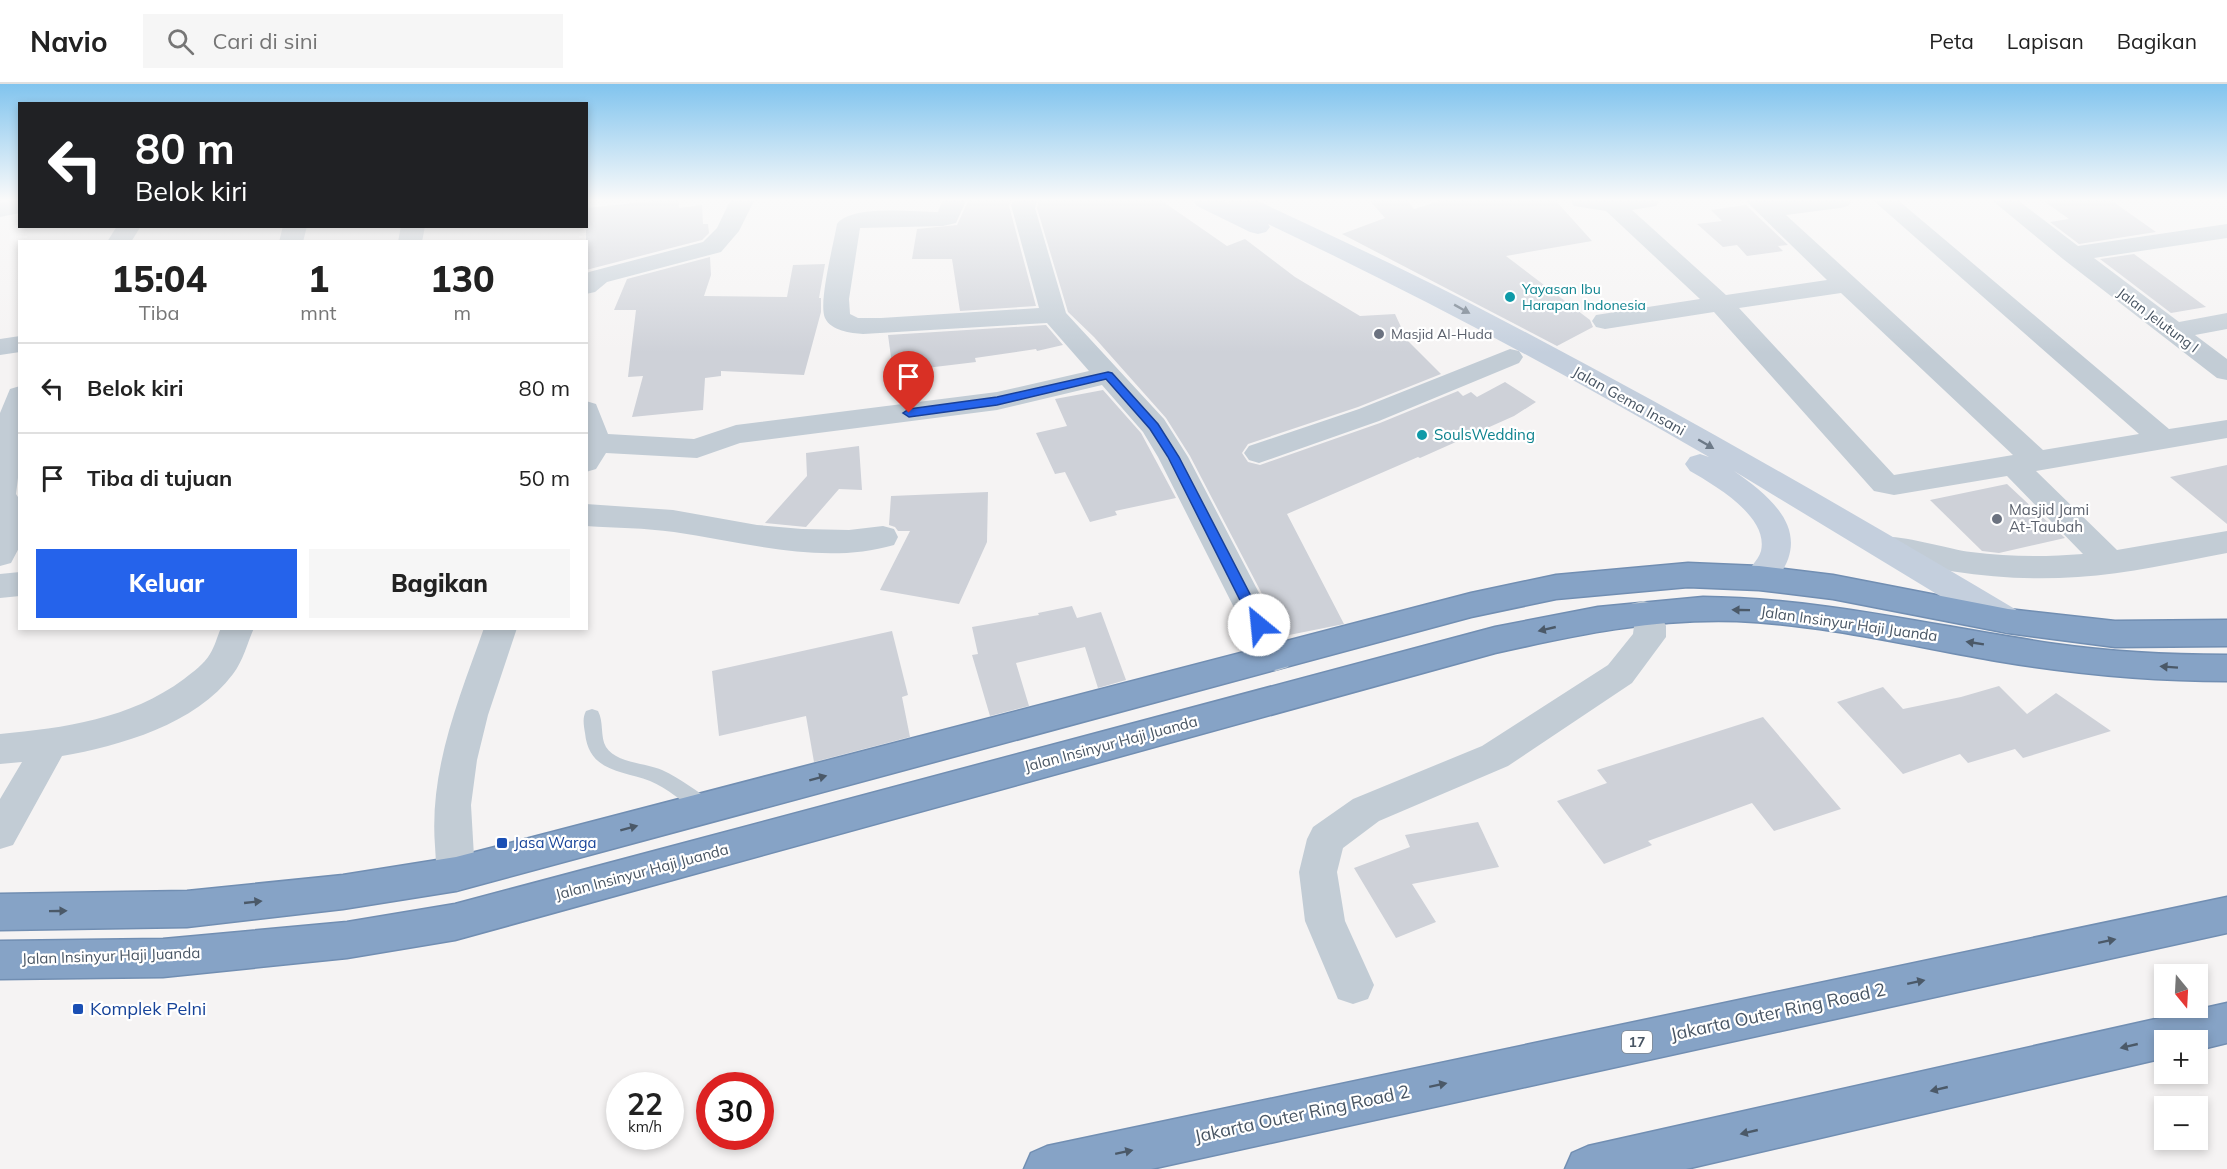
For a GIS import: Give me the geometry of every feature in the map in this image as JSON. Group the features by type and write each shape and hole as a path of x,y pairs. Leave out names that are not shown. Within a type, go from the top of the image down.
{"highway":[{"name":"Jalan Insinyur Haji Juanda","path":"0,912 187,909 344,892 456,874 1471,605 1556,587 1688,574 1759,578 1897,598 2008,621 2115,634 2227,633"},
{"name":"Jalan Insinyur Haji Juanda","path":"0,960 163,958 347,940 455,922 1495,640 1587,620 1700,609 1772,611 2101,663 2197,669 2227,668"},
{"name":"Jakarta Outer Ring Road 2","path":"1047,1169 2227,915"},
{"path":"1588,1169 2227,1023"}],"street":[{"path":"590,279 699,252"},
{"path":"844,252 836,299 837,317 843,323 854,326 881,326 1054,315"},
{"path":"1036,252 1054,315 1154,426 1173,457 1276,658"},
{"name":"Jalan Gema Insani","path":"1307,252 1419,307 1510,357 1595,393 1786,490 1886,546 2008,621"},
{"name":"Jalan Gema Insani","path":"1345,252 1452,304 1595,393 1716,473 1761,509 1773,527 1777,544 1774,557 1759,578"},
{"path":"1664,252 1721,304 1885,484 1894,485 2227,429"},
{"path":"1812,252 1847,284 2025,463 2092,544"},
{"path":"1944,252 2163,440"},
{"name":"Jalan Jelutung I","path":"2069,252 2227,372"},
{"path":"2072,254 2088,252"},
{"path":"1605,321 1847,284"},
{"path":"2173,331 2227,321"},
{"path":"0,346 18,344"},
{"path":"1259,453 1369,415 1510,357"},
{"path":"588,424 592,453 697,448 736,434 997,401 1108,375"},
{"path":"0,555 16,520 2,501 1,494 9,428 18,401"},
{"path":"1761,509 1786,490"},
{"path":"588,515 673,521 757,536 802,540 849,541 883,537"},
{"path":"1886,546 1962,563 2023,568 2061,567 2092,544 2227,542"},
{"path":"0,586 18,584"},
{"path":"1353,985 1325,921 1318,872 1326,839 1366,810 1495,756 1620,674 1648,637 1650,626 1643,613"},
{"path":"0,749 51,744 104,731 148,715 193,693 220,666 237,630"},
{"path":"456,874 452,807 458,764 467,726 500,630"},
{"path":"0,833 51,744"}],"lane":[{"path":"592,716 595,742 601,755 620,765 657,776 707,808"}],"building":[{"path":"588,252 657,252 588,269"},
{"path":"913,252 1021,252 1036,306 960,311 952,259 912,259"},
{"path":"1050,252 1262,252 1295,277 1360,316 1395,314 1407,340 1441,374 1358,407 1248,444 1242,453 1248,462 1260,465 1380,423 1458,391 1463,396 1471,392 1477,397 1505,382 1536,402 1514,416 1287,514 1344,624 1284,636 1190,456 1166,418 1094,337 1068,312"},
{"name":"Yayasan Ibu Harapan Indonesia","path":"1376,252 1531,252 1506,256 1590,320 1593,327 1557,346"},
{"path":"1743,252 1778,252 1747,256"},
{"path":"2134,254 2206,307 2171,313 2100,259"},
{"path":"710,257 711,275 704,296 787,297 793,265 825,264 819,298 821,298 821,312 804,375 721,371 721,376 705,378 703,410 632,417 643,376 628,377 636,310 614,310 627,279"},
{"path":"1046,325 1063,345 1037,351 1036,349 975,358 976,362 893,372 888,335"},
{"path":"1103,390 1141,433 1176,498 1115,511 1117,515 1090,522 1065,472 1055,474 1036,433 1067,426 1055,399"},
{"path":"859,446 862,490 839,489 806,527 765,523 807,476 806,453"},
{"path":"2227,465 2227,524 2170,477"},
{"name":"Masjid Jami At-Taubah","path":"2007,484 2065,538 1999,553 1982,551 1930,500"},
{"path":"988,492 987,542 959,604 880,590 910,531 898,531 889,525 891,496"},
{"path":"1072,606 1077,618 1101,612 1126,680 1098,688 1085,647 1016,663 1029,706 990,716 972,655 978,654 972,627 1039,615 1038,613"},
{"path":"892,631 908,695 902,697 910,737 814,762 806,716 719,736 712,671"},
{"path":"1999,686 2027,714 2056,693 2111,731 2023,758 2015,749 1968,763 1960,754 1903,774 1837,702 1883,687 1903,709 1961,697"},
{"path":"1763,717 1841,809 1774,831 1752,803 1648,841 1652,845 1604,864 1557,801 1607,783 1597,770"},
{"path":"1478,822 1499,867 1412,884 1436,922 1396,938 1354,868 1410,847 1405,835"}],"place":[{"name":"Yayasan Ibu Harapan Indonesia","path":"1510,297"},
{"name":"Masjid Al-Huda","path":"1379,334"},
{"name":"SoulsWedding","path":"1422,435"},
{"name":"Masjid Jami At-Taubah","path":"1997,519"},
{"name":"Jasa Warga","path":"502,843"},
{"name":"Komplek Pelni","path":"78,1009"}],"route":[{"path":"909,413 997,401 1108,375 1154,426 1173,457 1259,625"}]}
